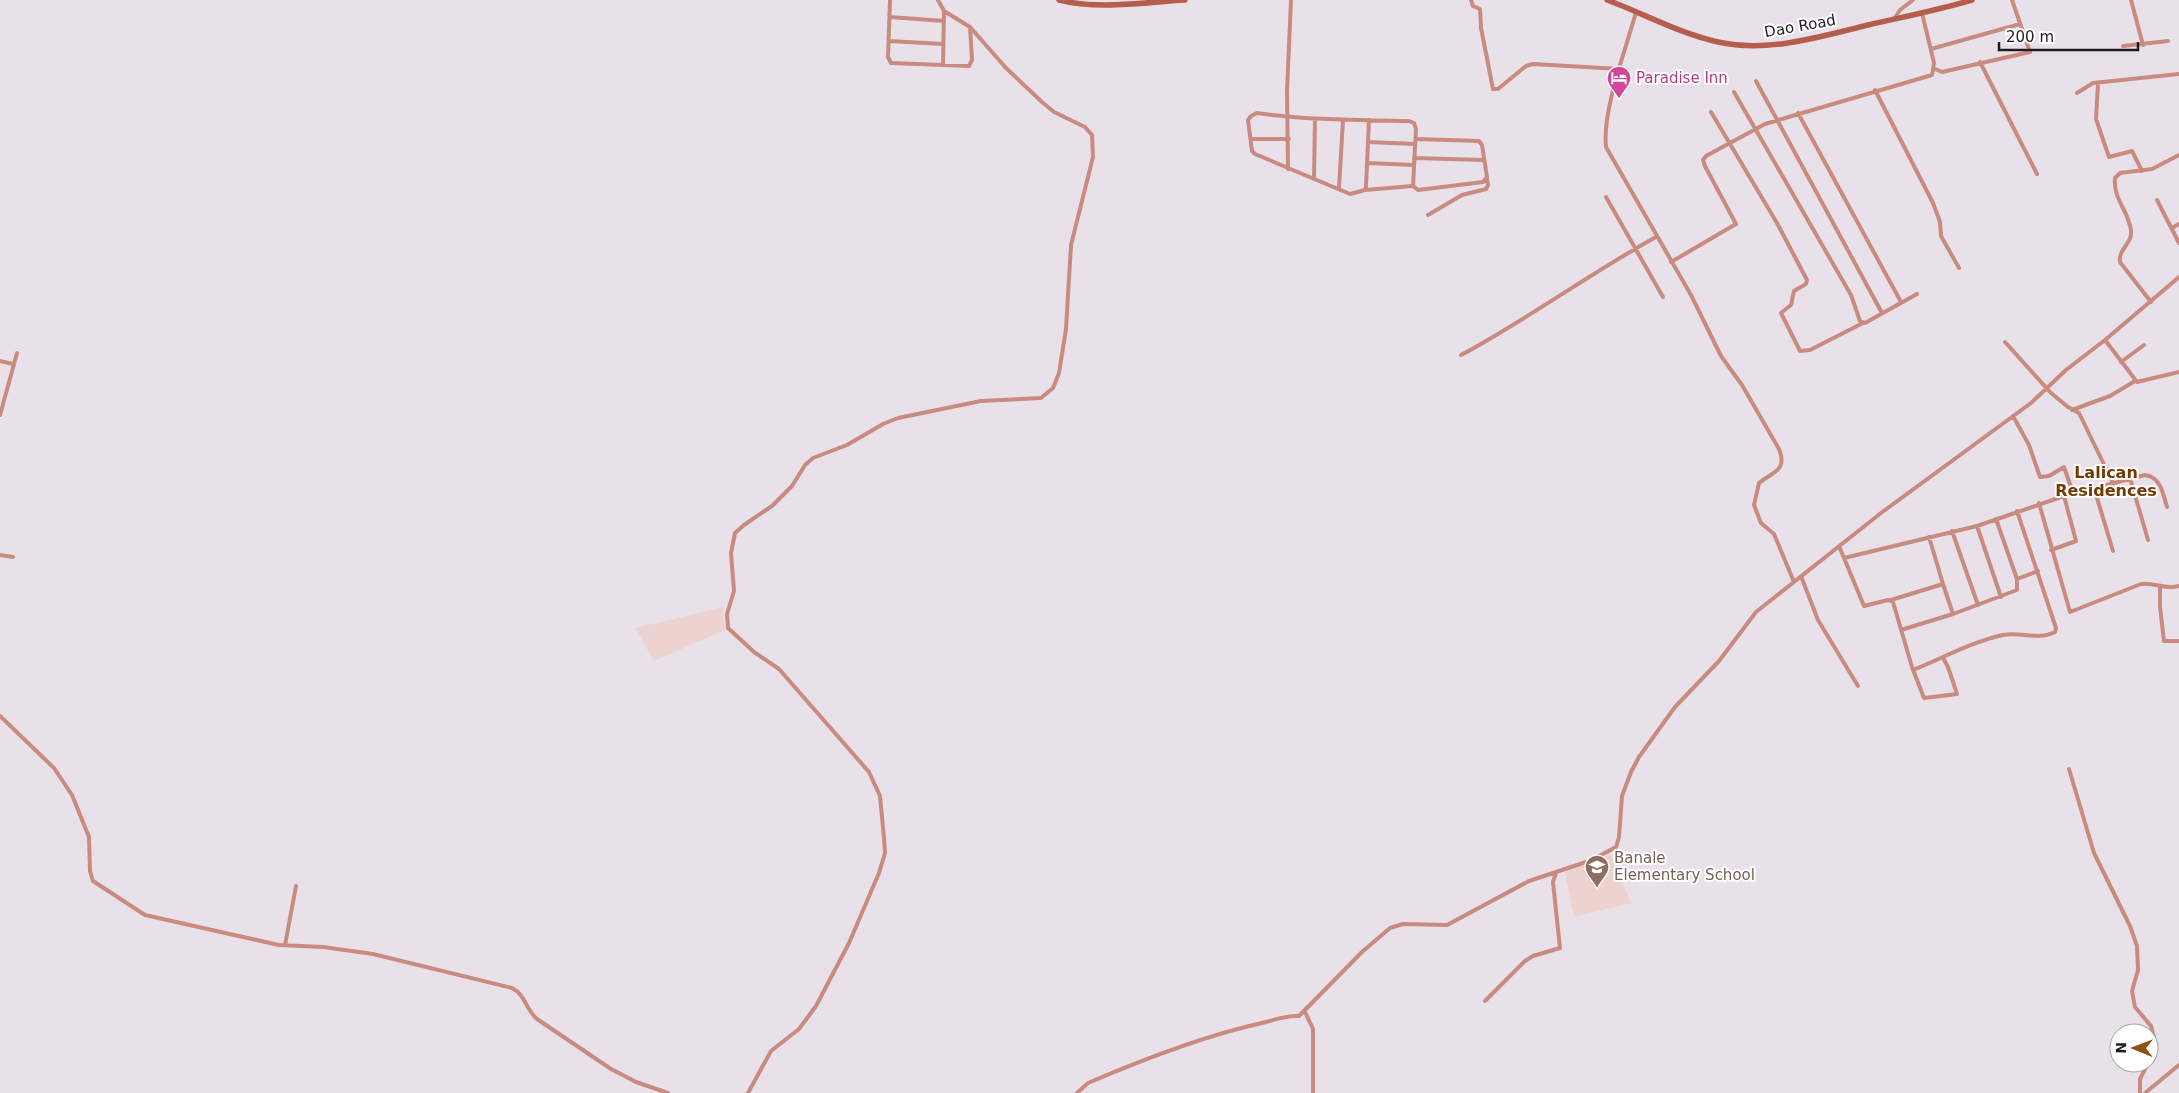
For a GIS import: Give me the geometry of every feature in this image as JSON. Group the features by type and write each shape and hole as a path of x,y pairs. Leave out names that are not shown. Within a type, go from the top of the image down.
{"street":[{"path":"890,0 888,58 891,63 971,65 970,28"},
{"path":"748,1093 771,1051 799,1029 816,1006 849,943 879,873 884,852 884,838 880,796 869,772 778,669 754,652 728,628 727,614 734,591 731,553 736,533 744,525 772,506 792,486 805,465 823,453 847,445 883,424 898,418 980,401 1041,398 1053,388 1063,355 1071,245 1093,157 1092,135 1085,127 1054,112 1042,102 1006,68 970,28 944,11 938,0"},
{"path":"1059,0 1080,3 1120,4 1185,0"},
{"path":"1288,169 1289,116 1287,91 1291,0"},
{"path":"1471,0 1473,6 1480,9 1481,28 1492,89 1498,88 1526,66 1533,64 1620,69"},
{"name":"Dao Road","path":"1607,0 1618,2 1661,24 1698,36 1732,45 1754,46 1800,41 1972,0"},
{"path":"1894,19 1900,10 1913,0"},
{"path":"1935,69 1942,72 2030,52 2012,0"},
{"path":"2131,0 2143,45"},
{"path":"943,65 944,11"},
{"path":"1636,12 1606,130 1606,148 1691,295 1721,356 1742,385 1781,454 1782,460 1778,469 1759,483 1754,505 1762,526 1774,534 1794,582"},
{"path":"1671,262 1735,225 1703,160 1706,156 1756,128 1777,120 1875,90 1930,76 1935,69 1922,13"},
{"path":"890,17 944,21"},
{"path":"1931,49 2020,24"},
{"path":"889,41 943,44"},
{"path":"2123,46 2168,41"},
{"path":"1980,62 2037,174"},
{"path":"2077,93 2087,85 2179,74"},
{"path":"1756,81 1882,313"},
{"path":"2098,83 2096,119 2109,155 2111,158 2132,151 2142,171"},
{"path":"1875,90 1933,204 1940,222 1941,236 1959,268"},
{"path":"1734,92 1851,295 1860,320 1863,323"},
{"path":"1711,112 1730,142 1807,280 1806,284 1794,291 1791,305 1781,313 1800,351 1810,350 1917,294"},
{"path":"1413,186 1416,127 1412,122 1315,119 1257,113 1250,116 1248,120 1253,152 1288,169 1350,194 1365,190 1413,186 1418,190 1483,182 1487,179"},
{"path":"1798,113 1901,302"},
{"path":"1314,178 1315,119"},
{"path":"1339,188 1343,120"},
{"path":"1365,190 1369,120"},
{"path":"1251,139 1289,139"},
{"path":"1368,142 1479,141 1482,145 1488,185 1486,189 1462,195 1428,215"},
{"path":"2151,302 2120,262 2120,253 2129,242 2131,231 2114,188 2118,174 2158,167 2179,155"},
{"path":"1414,158 1484,160"},
{"path":"1368,163 1414,165"},
{"path":"1606,197 1663,298"},
{"path":"2157,200 2179,243"},
{"path":"2172,228 2179,224"},
{"path":"1460,355 1517,324 1656,237"},
{"path":"1077,1093 1088,1083 1181,1047 1240,1027 1290,1015 1299,1016 1362,952 1390,928 1403,924 1447,925 1529,881 1592,860 1616,847 1624,791 1631,772 1648,744 1681,699 1725,653 1748,619 1839,546 2031,403 2046,387 2179,277"},
{"path":"2105,340 2135,381 2141,383 2154,377 2179,372"},
{"path":"2005,342 2046,387 2072,410 2079,413 2113,483"},
{"path":"2122,362 2144,345"},
{"path":"0,415 17,353"},
{"path":"0,361 13,364"},
{"path":"2072,410 2110,396 2135,381"},
{"path":"0,392 5,394"},
{"path":"2013,416 2027,440 2040,477 2049,476 2064,467 2073,493"},
{"path":"1844,558 1977,526 2039,503 2145,475 2153,476 2158,481 2167,507"},
{"path":"2130,478 2148,540"},
{"path":"2094,488 2114,551"},
{"path":"2051,550 2076,541 2064,496"},
{"path":"2039,503 2070,612 2141,584 2179,586"},
{"path":"1913,670 1963,647 2005,634 2033,636 2056,632 2018,512"},
{"path":"1902,630 1953,614 2017,590 2017,579 1996,519"},
{"path":"1977,526 2001,597"},
{"path":"1952,531 1978,605"},
{"path":"1929,537 1953,614"},
{"path":"1839,546 1864,606 1943,584"},
{"path":"0,555 13,557"},
{"path":"2017,579 2038,571"},
{"path":"1801,576 1818,620 1858,686"},
{"path":"2160,586 2160,613 2164,641 2179,641"},
{"path":"1891,600 1924,698 1956,695 1955,686 1942,658"},
{"path":"0,716 54,768 72,795 89,837 90,876 95,884 154,919 190,924 285,946 364,952 512,988 522,994 528,1009 537,1019 611,1069 636,1082 668,1093"},
{"path":"2070,769 2094,853 2130,926 2137,946 2138,970 2132,992 2135,1008 2148,1023"},
{"path":"1485,1001 1525,961 1533,956 1560,948 1553,880 1556,873"},
{"path":"285,946 296,886"},
{"path":"1305,1012 1312,1029 1313,1093"},
{"path":"2145,1093 2179,1064"},
{"path":"2140,1093 2140,1079 2143,1073"}],"shaded area":[{"path":"724,607 725,630 654,661 635,628"},
{"name":"Banale Elementary School","path":"1611,854 1631,903 1574,917 1565,872"}],"place":[{"name":"Paradise Inn","path":"1619,99"},
{"name":"Banale Elementary School","path":"1597,888"}],"district":[{"name":"Lalican Residences","path":"2106,481"}]}
